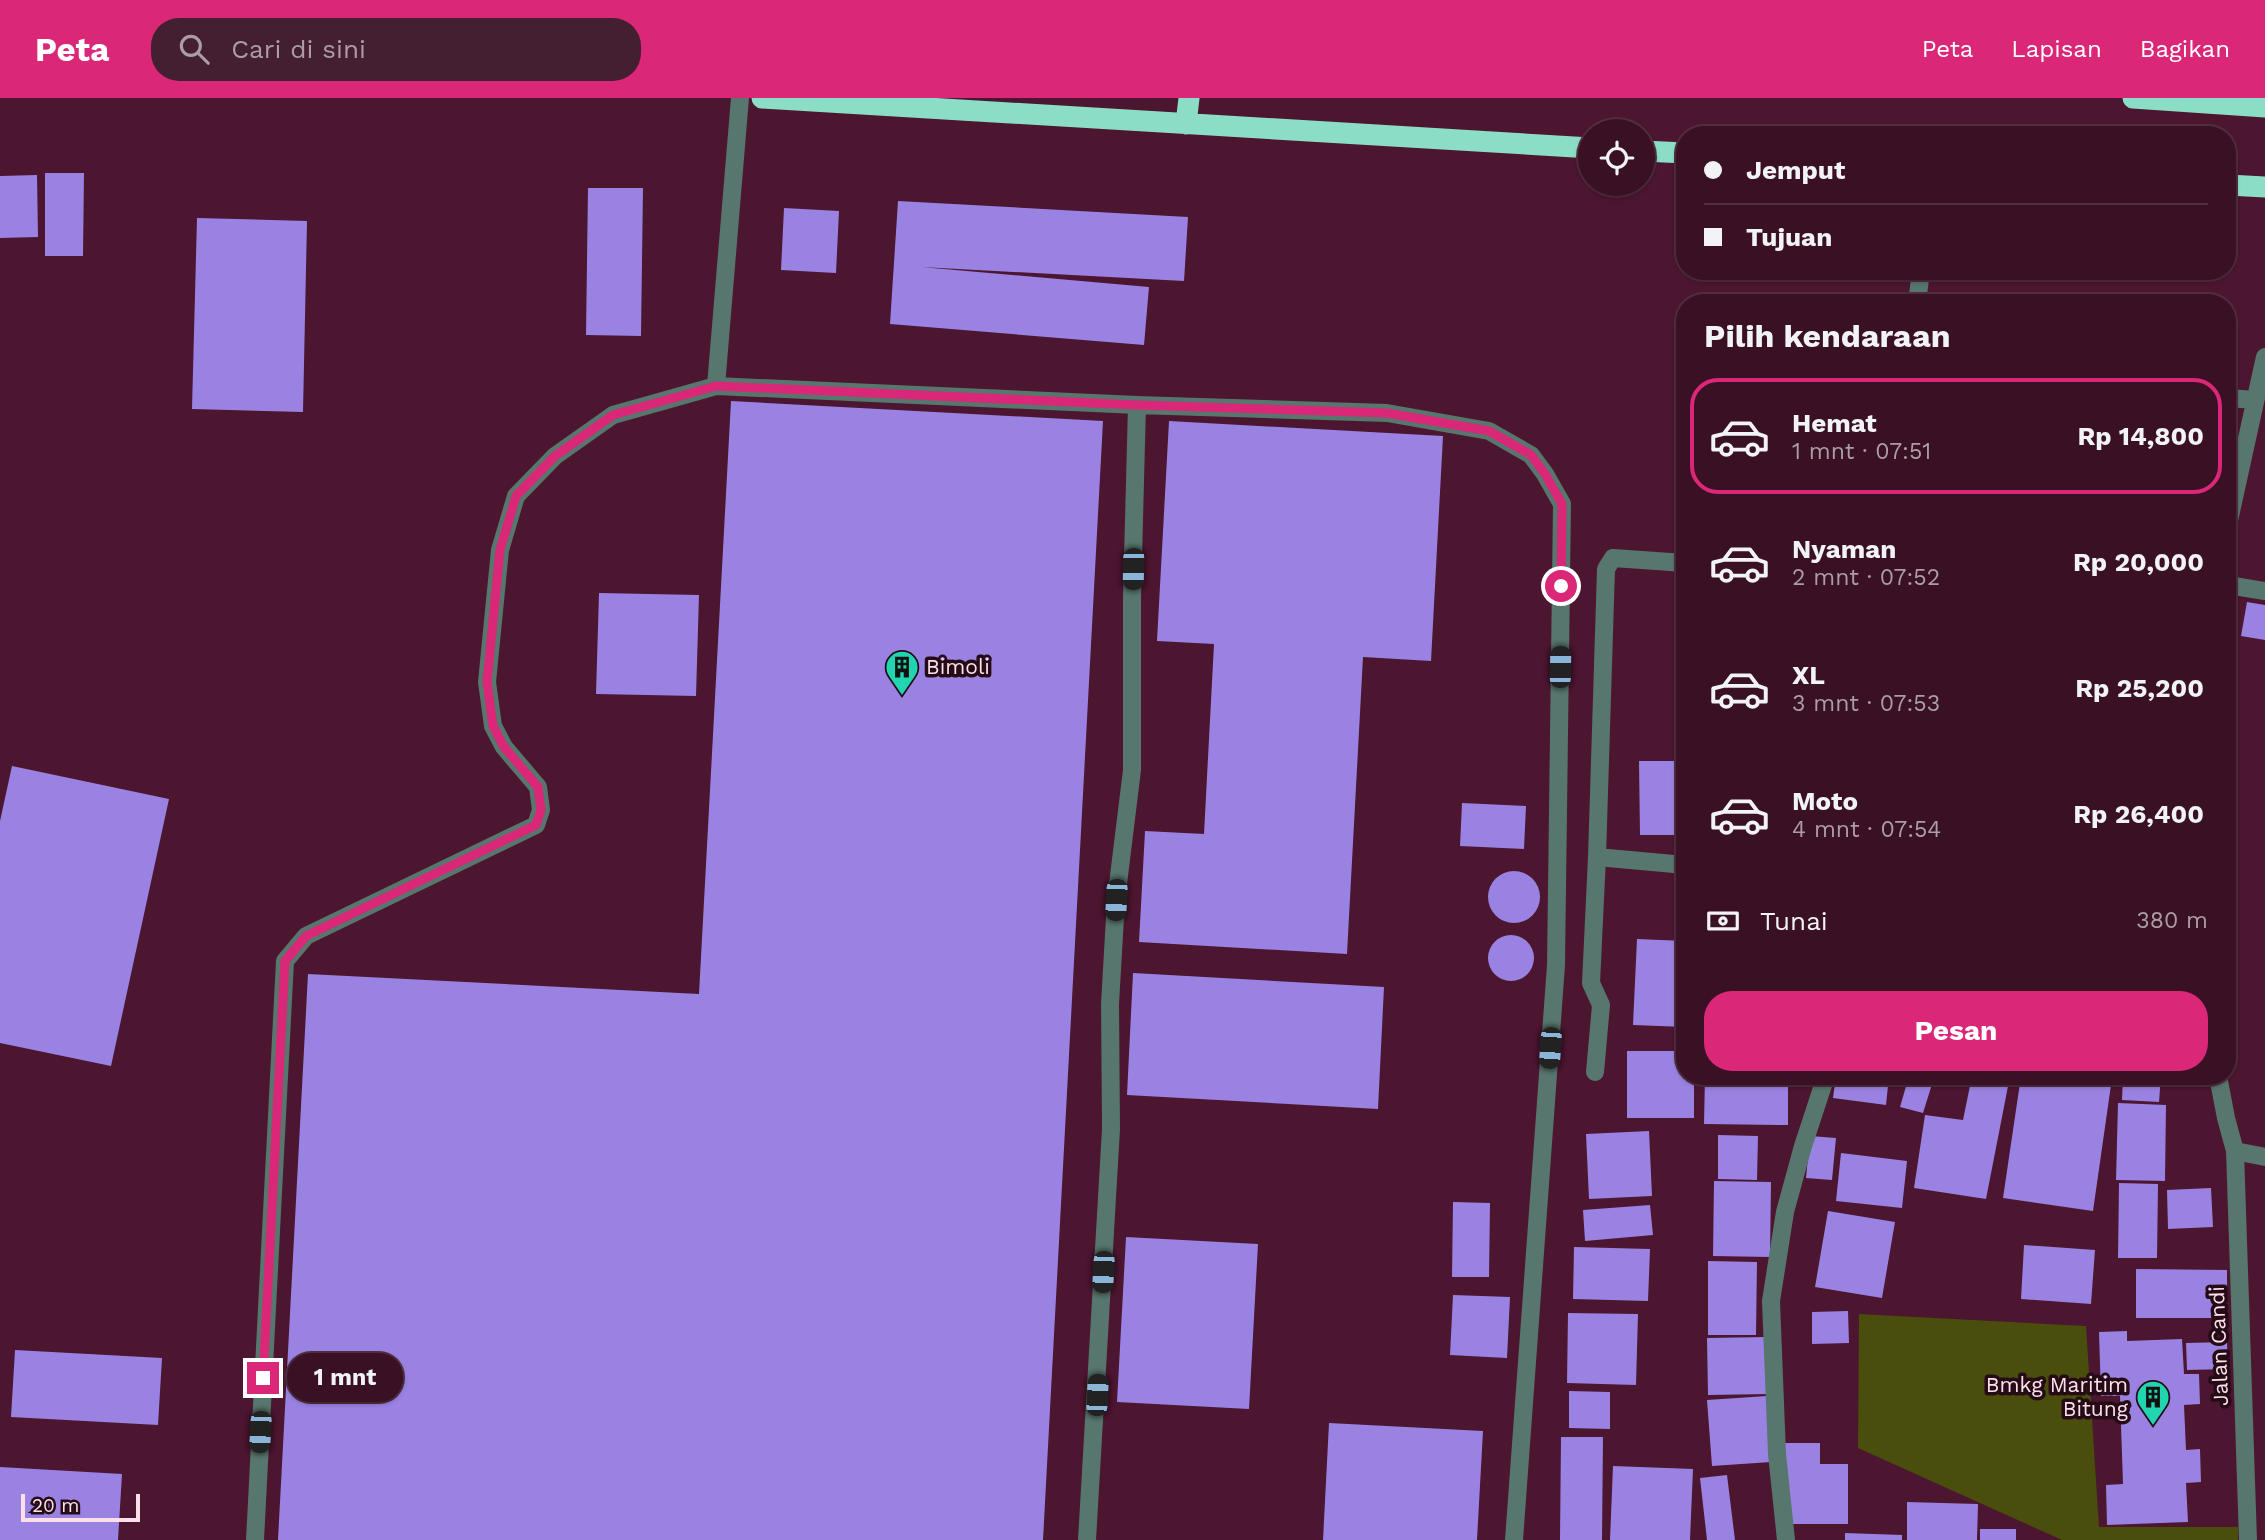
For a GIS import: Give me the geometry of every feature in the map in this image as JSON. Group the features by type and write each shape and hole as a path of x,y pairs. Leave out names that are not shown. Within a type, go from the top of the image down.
{"highway":[{"path":"762,98 1578,147"},
{"path":"1186,124 1189,98"},
{"path":"2133,98 2265,107"},
{"path":"1655,152 1676,153"},
{"path":"2236,185 2265,187"}],"street":[{"path":"716,386 740,98"},
{"path":"2236,488 2265,357"},
{"path":"255,1540 285,961 306,936 536,825 541,810 538,787 504,747 493,726 487,682 500,550 516,496 555,456 613,415 716,386 1387,413 1489,431 1531,455 1545,474 1562,504 1556,965 1514,1540"},
{"path":"2236,399 2255,400"},
{"path":"1087,1540 1111,1129 1110,1004 1116,900 1132,770 1132,597 1137,405"},
{"path":"1595,1072 1601,1005 1591,983 1606,569 1613,558 1676,562"},
{"path":"2236,587 2265,591"},
{"path":"1597,857 1676,864"},
{"path":"1786,1540 1777,1454 1771,1301 1785,1212 1823,1085"},
{"name":"Jalan Candi","path":"2220,1085 2235,1151 2248,1540"},
{"path":"2235,1151 2265,1157"}],"green space":[{"path":"1859,1314 2086,1326 2099,1527 2238,1527 2238,1540 2062,1540 1858,1448"}],"building":[{"path":"45,173 84,173 83,256 45,256"},
{"path":"37,175 38,237 0,238 0,176"},
{"path":"588,188 643,188 641,336 586,335"},
{"path":"898,201 1188,217 1184,281 921,267 1149,287 1144,345 890,324"},
{"path":"784,208 839,211 836,273 781,270"},
{"path":"197,218 307,221 303,412 192,409"},
{"name":"Bimoli","path":"731,401 1103,421 1043,1540 278,1540 308,974 699,994"},
{"path":"1169,421 1443,436 1431,661 1363,657 1347,954 1139,942 1145,831 1204,834 1214,644 1157,641"},
{"path":"599,593 699,595 696,696 596,694"},
{"path":"2247,602 2265,605 2265,640 2241,636"},
{"path":"1639,761 1676,761 1676,835 1640,835"},
{"path":"12,766 169,799 111,1066 0,1043 0,821"},
{"path":"1462,803 1526,806 1524,849 1460,846"},
{"path":"1514,871 1533,878 1540,897 1533,916 1514,923 1495,916 1488,897 1495,878"},
{"path":"1511,935 1527,942 1534,958 1527,974 1511,981 1495,974 1488,958 1495,942"},
{"path":"1637,939 1676,941 1676,1027 1633,1025"},
{"path":"1133,973 1384,987 1378,1109 1127,1095"},
{"path":"1627,1051 1676,1051 1676,1085 1694,1085 1694,1118 1627,1118"},
{"path":"1705,1085 1788,1085 1788,1125 1704,1124"},
{"path":"1835,1085 1888,1085 1886,1105 1833,1098"},
{"path":"1906,1085 1932,1085 1923,1113 1900,1107"},
{"path":"1970,1085 2008,1085 1986,1199 1914,1188 1925,1115 1963,1120"},
{"path":"2020,1085 2111,1085 2093,1211 2003,1198"},
{"path":"2123,1085 2160,1085 2159,1102 2122,1100"},
{"path":"2118,1103 2166,1105 2165,1181 2116,1180"},
{"path":"1649,1131 1652,1196 1589,1199 1586,1134"},
{"path":"1718,1135 1758,1136 1757,1180 1718,1179"},
{"path":"1810,1136 1836,1138 1832,1180 1806,1178"},
{"path":"1841,1153 1907,1161 1902,1208 1836,1201"},
{"path":"1714,1181 1771,1182 1770,1257 1713,1256"},
{"path":"2119,1183 2158,1184 2157,1258 2118,1258"},
{"path":"2211,1188 2213,1227 2168,1229 2167,1190"},
{"path":"1453,1202 1490,1203 1489,1277 1452,1277"},
{"path":"1650,1205 1653,1235 1585,1241 1583,1210"},
{"path":"1828,1211 1895,1222 1882,1298 1815,1287"},
{"path":"1126,1237 1258,1244 1249,1409 1117,1402"},
{"path":"2024,1245 2095,1250 2091,1304 2021,1299"},
{"path":"1574,1247 1650,1249 1648,1301 1573,1299"},
{"path":"1708,1261 1757,1262 1756,1335 1708,1335"},
{"path":"2136,1269 2227,1270 2227,1318 2136,1318"},
{"path":"1453,1295 1510,1297 1507,1358 1450,1355"},
{"path":"1848,1311 1849,1343 1812,1344 1812,1312"},
{"path":"1568,1313 1638,1314 1636,1385 1567,1383"},
{"name":"Bmkg Maritim Bitung","path":"2127,1331 2127,1341 2182,1339 2184,1374 2199,1374 2200,1404 2184,1405 2186,1450 2200,1449 2201,1482 2186,1483 2188,1522 2107,1525 2106,1485 2123,1484 2120,1396 2101,1396 2099,1332"},
{"path":"1767,1337 1769,1394 1708,1395 1707,1338"},
{"path":"2227,1342 2228,1369 2187,1370 2186,1343"},
{"path":"15,1350 162,1358 158,1425 11,1417"},
{"path":"1569,1391 1610,1392 1610,1429 1569,1428"},
{"path":"1767,1396 1771,1462 1712,1466 1707,1400"},
{"path":"1329,1423 1483,1431 1477,1540 1323,1540"},
{"path":"1561,1437 1603,1437 1602,1540 1560,1540"},
{"path":"1785,1443 1820,1443 1820,1464 1848,1464 1848,1524 1785,1524"},
{"path":"1613,1466 1693,1469 1690,1540 1610,1540"},
{"path":"0,1467 122,1474 118,1540 0,1540"},
{"path":"1727,1475 1735,1540 1707,1540 1700,1478"},
{"path":"1907,1502 1978,1504 1977,1540 1907,1540"},
{"path":"1980,1529 2016,1529 2016,1540 1980,1540"},
{"path":"1845,1533 1902,1535 1902,1540 1845,1540"}],"place":[{"name":"Bimoli","path":"902,697"},
{"name":"Bmkg Maritim Bitung","path":"2153,1427"}],"route":[{"path":"263,1378 285,961 306,936 536,825 541,810 538,787 504,747 493,726 487,682 500,550 516,496 555,456 613,415 716,386 1387,413 1489,431 1531,455 1562,504 1561,586"}]}
